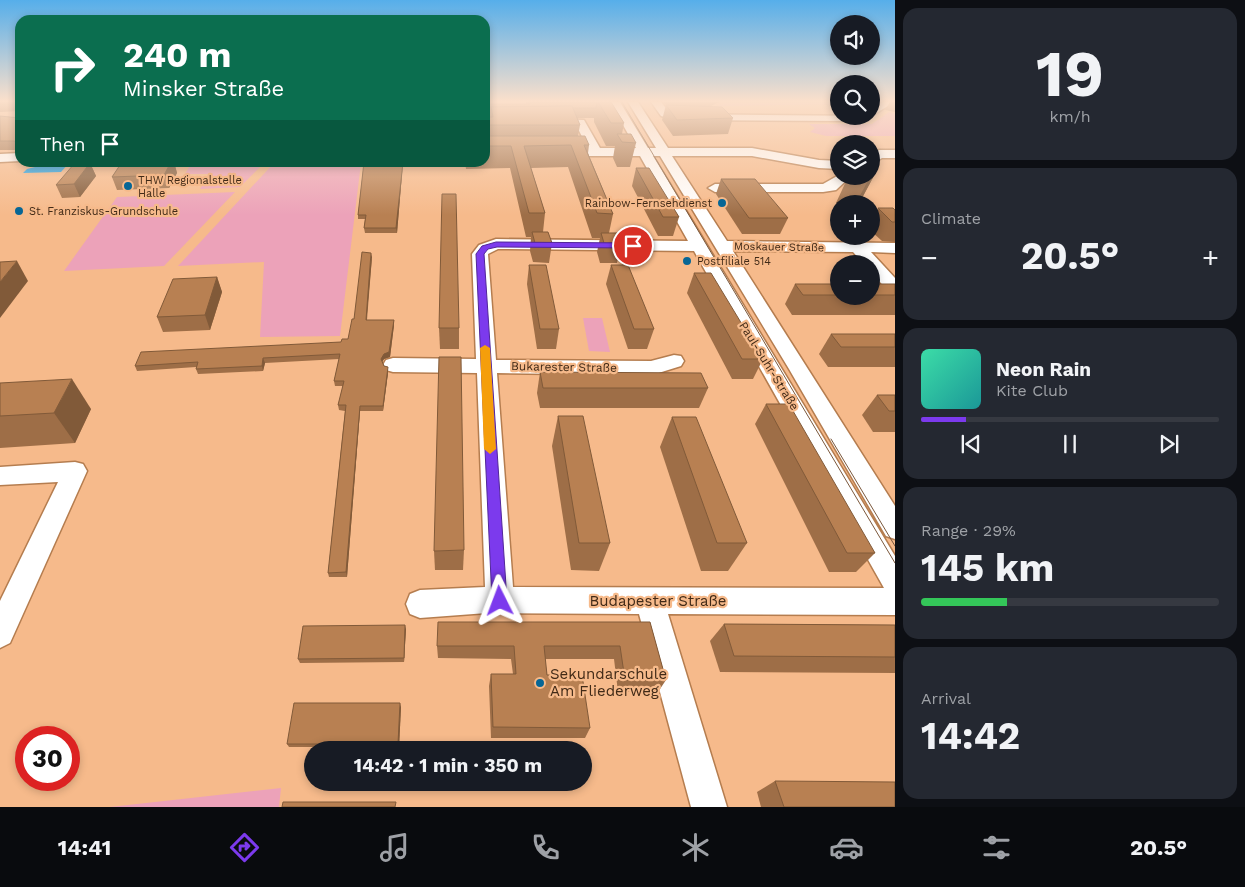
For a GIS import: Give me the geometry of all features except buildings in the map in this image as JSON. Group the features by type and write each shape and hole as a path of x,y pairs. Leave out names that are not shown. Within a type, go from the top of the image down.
{"street":[{"path":"589,140 595,152"},
{"name":"Paul-Suhr-Straße","path":"638,140 895,581"},
{"name":"Paul-Suhr-Straße","path":"655,140 895,528"},
{"path":"545,152 752,152 830,164"},
{"path":"880,154 895,154"},
{"path":"0,158 15,157"},
{"path":"763,166 782,167 796,160"},
{"path":"880,165 895,165"},
{"path":"715,188 823,188 834,185"},
{"path":"500,601 480,254 485,248 496,244 699,246"},
{"name":"Moskauer Straße","path":"722,246 895,248"},
{"path":"858,248 895,288"},
{"name":"Bukarester Straße","path":"394,365 652,368 674,361"},
{"path":"0,476 75,471 0,634"},
{"name":"Budapester Straße","path":"420,604 500,601 895,602"},
{"path":"650,601 709,807"}],"shaded area":[{"path":"189,167 260,167 240,187 200,189 209,174 185,174"},
{"path":"270,167 361,167 340,336 260,337 264,262 178,266"},
{"path":"235,192 164,266 64,271 117,197"},
{"path":"583,318 602,318 610,352 589,351"},
{"path":"281,788 279,807 110,807"}],"water":[{"path":"35,167 65,167 61,172 23,173 27,169"}],"tram line":[{"path":"644,140 895,563"},
{"path":"831,439 895,546"}],"slow traffic":[{"path":"485,348 490,449"}],"place":[{"name":"THW Regionalstelle Halle","path":"128,186"},
{"name":"Rainbow-Fernsehdienst","path":"722,203"},
{"name":"St. Franziskus-Grundschule","path":"19,211"},
{"name":"Postfiliale 514","path":"687,261"},
{"name":"Sekundarschule Am Fliederweg","path":"540,683"}],"route":[{"path":"500,601 480,254 485,248 496,244 633,246"}]}
